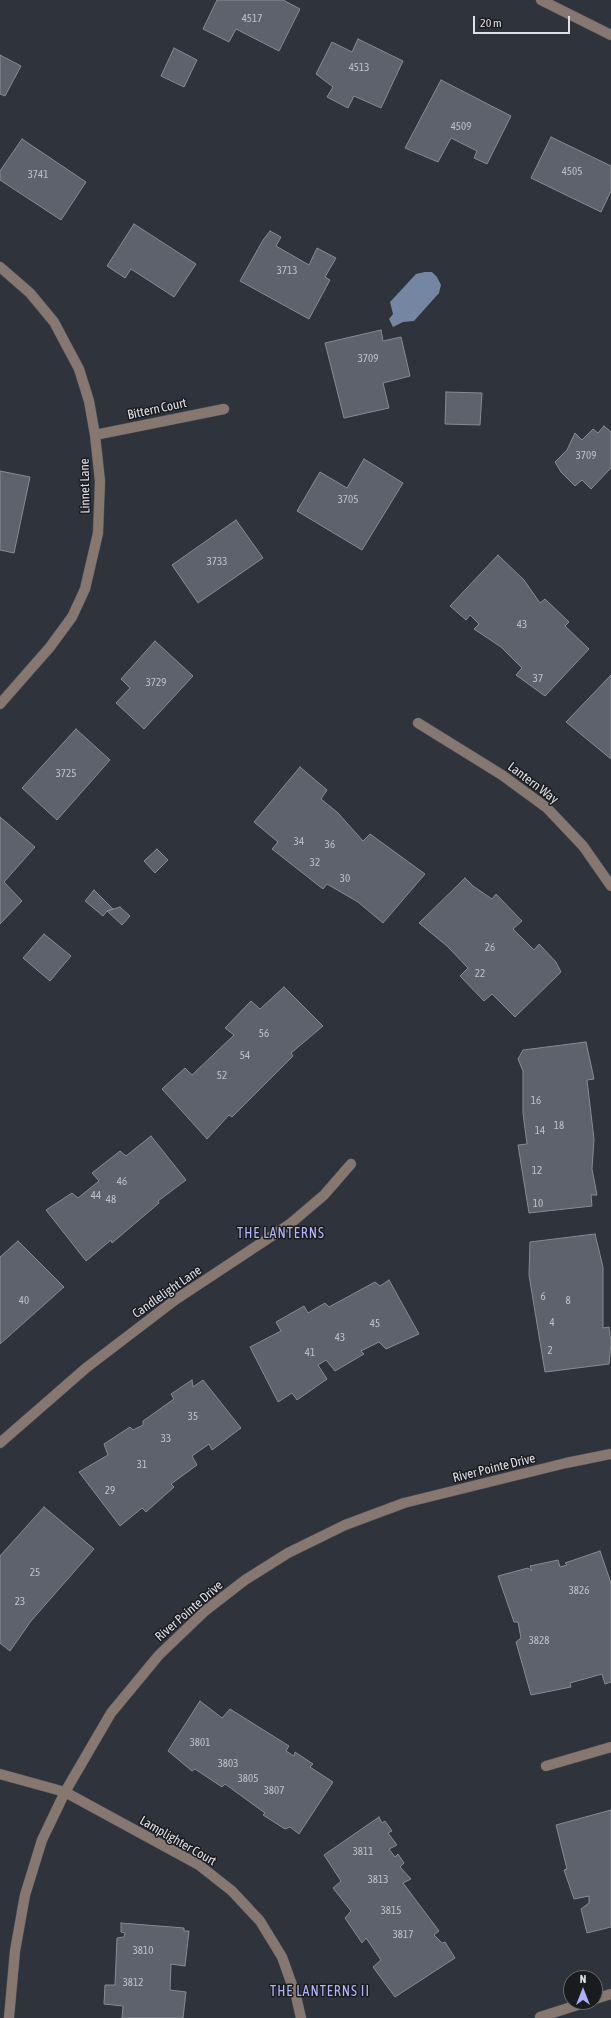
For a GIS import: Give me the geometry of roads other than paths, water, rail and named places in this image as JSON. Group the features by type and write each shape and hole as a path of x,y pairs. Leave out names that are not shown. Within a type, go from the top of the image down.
{"street":[{"path":"541,0 611,35"},
{"name":"Linnet Lane","path":"0,267 30,293 56,325 79,370 88,401 95,435 100,481 98,533 87,584 72,617 50,648 0,704"},
{"name":"Bittern Court","path":"95,435 224,409"},
{"name":"Lantern Way","path":"418,723 502,775 547,808 583,846 611,886"},
{"name":"Candlelight Lane","path":"0,1443 86,1368 175,1300 290,1224 324,1195 351,1164"},
{"name":"River Pointe Drive","path":"9,2018 16,1951 25,1895 42,1840 65,1792 111,1713 159,1654 211,1606 245,1580 288,1553 345,1525 404,1504 566,1463 611,1454"},
{"path":"546,1766 611,1746"},
{"path":"0,1774 65,1792"},
{"name":"Lamplighter Court","path":"65,1792 199,1865 232,1891 260,1921 282,1957 296,1996 301,2018"},
{"path":"540,2018 564,2010"}],"water":[{"path":"432,272 437,277 441,285 439,293 414,321 403,322 393,327 389,319 393,314 390,302 416,274"}],"district":[{"name":"THE LANTERNS","path":"281,1234"},
{"name":"THE LANTERNS II","path":"320,1992"}]}
